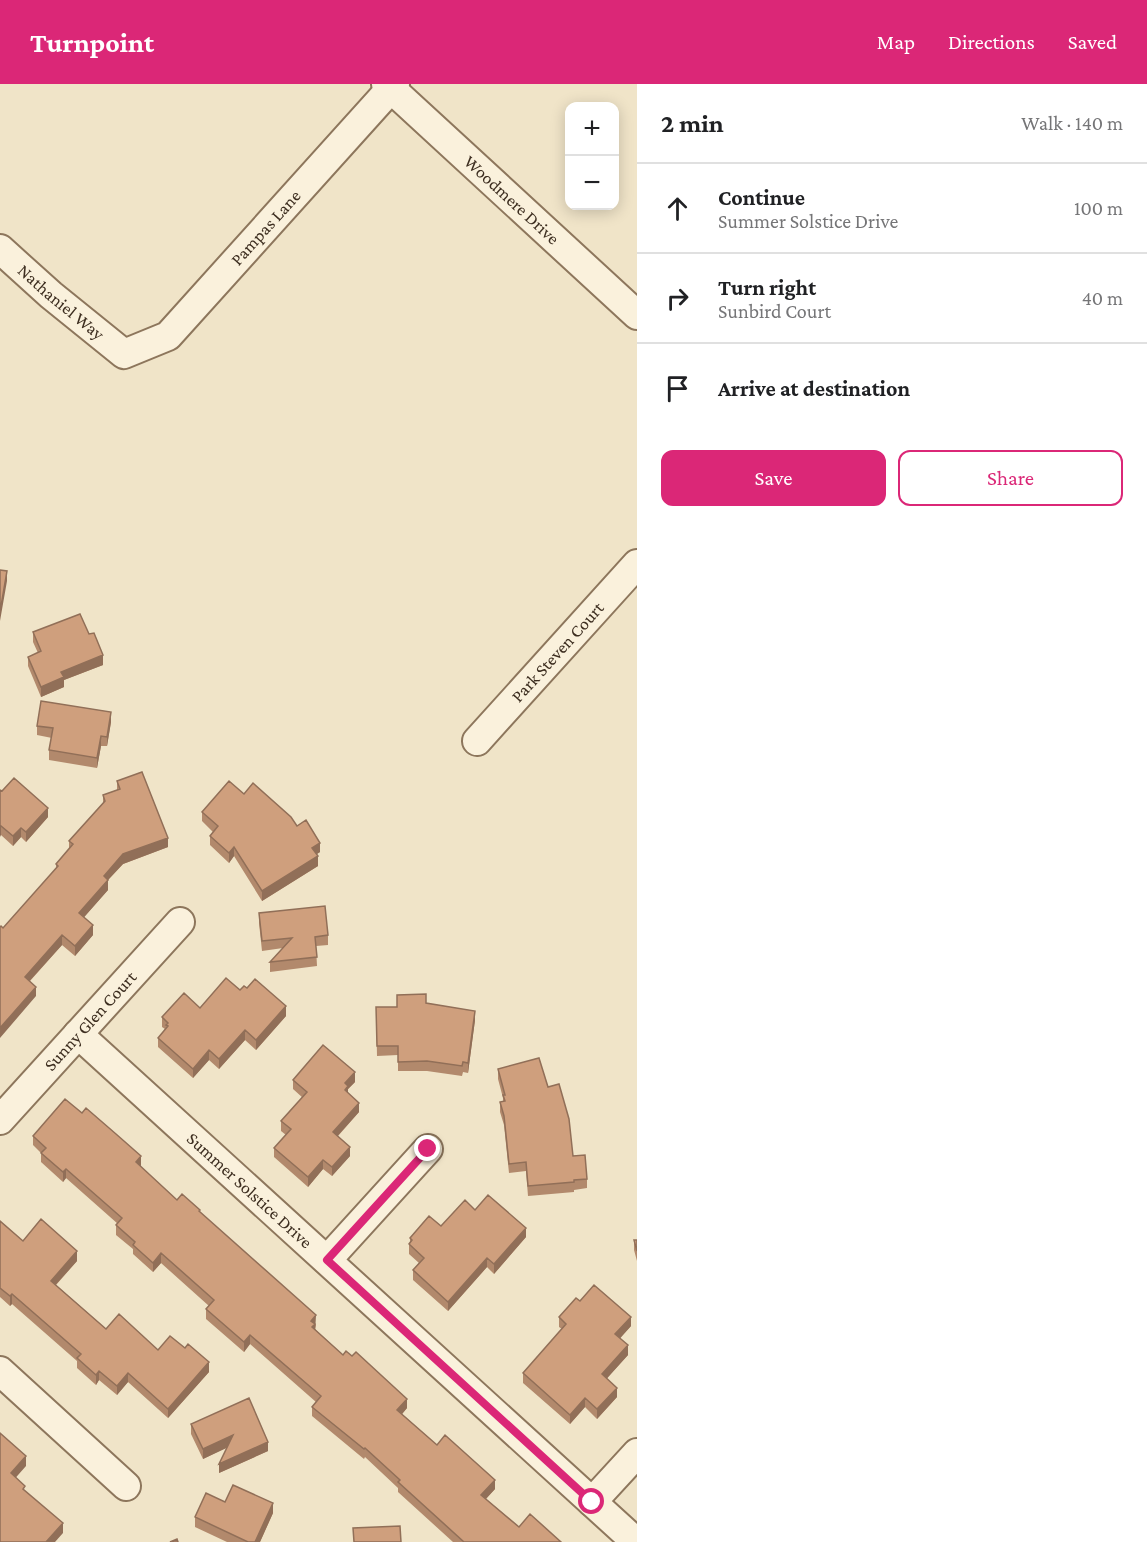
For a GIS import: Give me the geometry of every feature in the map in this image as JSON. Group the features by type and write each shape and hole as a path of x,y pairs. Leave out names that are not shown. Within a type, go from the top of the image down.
{"street":[{"name":"Woodmere Drive","path":"390,86 637,315"},
{"name":"Pampas Lane","path":"124,354 168,336 390,86"},
{"name":"Nathaniel Way","path":"0,249 51,295 124,354"},
{"name":"Park Steven Court","path":"477,741 637,564"},
{"name":"Sunny Glen Court","path":"0,1120 180,922"},
{"name":"Summer Solstice Drive","path":"78,1034 636,1542"},
{"path":"327,1260 428,1149"},
{"path":"0,1371 126,1486"},
{"path":"592,1502 637,1453"}],"building":[{"path":"0,570 7,571 0,612"},
{"path":"80,614 89,634 94,633 103,655 61,672 64,677 41,687 28,657 41,651 33,632"},
{"path":"41,701 111,712 107,737 101,736 97,758 49,750 53,728 37,726"},
{"path":"142,772 168,838 123,854 104,876 108,880 79,913 93,925 75,946 62,935 25,977 36,987 0,1028 0,927 3,928 58,866 56,864 73,844 69,841 105,801 103,795 120,789 117,781"},
{"path":"14,778 48,808 26,832 21,828 13,836 0,827 0,790 2,791"},
{"path":"229,781 244,794 253,783 291,817 297,826 306,820 320,843 312,848 318,856 262,891 234,847 229,853 210,836 218,826 202,812"},
{"path":"325,906 328,935 315,937 317,957 270,962 292,938 262,941 259,913"},
{"path":"226,978 240,990 244,986 247,988 255,979 286,1006 256,1040 245,1030 219,1059 209,1050 193,1069 158,1038 168,1026 162,1017 184,993 200,1008"},
{"path":"426,994 426,1003 475,1011 468,1063 463,1062 462,1066 427,1061 398,1062 398,1046 377,1046 376,1007 397,1007 397,995"},
{"path":"323,1045 355,1072 345,1083 348,1086 345,1090 359,1103 333,1132 350,1147 332,1167 323,1160 308,1177 274,1148 291,1129 281,1121 307,1092 293,1080"},
{"path":"539,1058 548,1087 559,1084 569,1119 573,1156 585,1155 587,1179 528,1186 526,1162 509,1164 504,1116 500,1102 505,1101 503,1095 505,1095 498,1069"},
{"path":"65,1099 82,1113 86,1108 141,1156 136,1162 177,1200 182,1194 316,1315 311,1321 315,1324 312,1327 343,1355 346,1351 352,1356 356,1352 407,1399 397,1410 437,1445 445,1435 495,1480 481,1495 519,1527 530,1514 561,1542 464,1542 398,1482 400,1480 365,1448 312,1407 321,1396 250,1335 244,1342 206,1309 214,1300 161,1253 153,1263 116,1225 122,1218 66,1169 63,1172 41,1153 46,1148 33,1136"},
{"path":"488,1195 526,1228 494,1264 487,1258 448,1302 413,1270 424,1258 409,1244 412,1240 410,1238 429,1216 441,1226 465,1200 475,1210"},
{"path":"41,1219 77,1251 51,1281 106,1329 119,1314 158,1350 170,1336 185,1348 188,1344 209,1362 168,1409 128,1373 117,1386 99,1371 96,1375 77,1358 81,1354 12,1294 10,1296 0,1288 0,1221 23,1241"},
{"path":"594,1285 631,1317 615,1334 628,1345 602,1374 617,1388 597,1409 585,1398 570,1415 523,1373 566,1324 559,1317 576,1298 580,1301"},
{"path":"249,1398 268,1442 219,1464 233,1435 203,1449 191,1424"},
{"path":"0,1433 26,1456 11,1473 25,1486 23,1489 63,1523 46,1542 0,1542"},
{"path":"233,1485 273,1503 255,1542 248,1542 195,1517 206,1493 225,1502"},
{"path":"400,1526 401,1542 354,1542 353,1528"}],"route":[{"path":"428,1149 327,1260 592,1502"}]}
